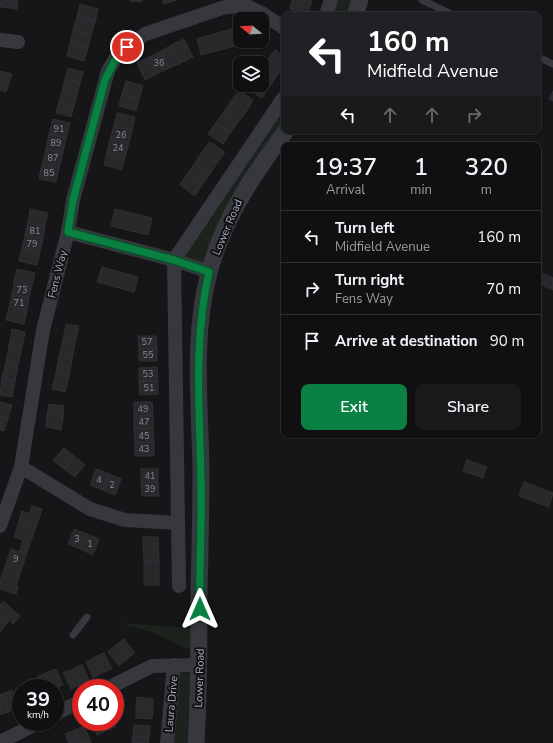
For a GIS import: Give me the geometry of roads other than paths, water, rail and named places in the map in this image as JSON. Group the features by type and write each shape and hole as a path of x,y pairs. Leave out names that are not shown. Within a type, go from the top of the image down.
{"street":[{"path":"327,12 331,0"},
{"path":"356,12 360,0"},
{"name":"Fens Way","path":"0,526 21,467 43,330 68,232 73,200 105,80 118,54 145,34 224,7 247,6 263,14 281,26"},
{"path":"0,40 18,42"},
{"name":"Lower Road","path":"174,260 281,101"},
{"name":"Lower Road","path":"196,743 199,665 201,486 199,343 202,302 209,272 222,236 238,201 254,173 284,134"},
{"path":"68,232 174,260 209,272"},
{"path":"174,260 179,586"},
{"path":"21,467 90,509 125,520 178,523"},
{"name":"Laura Drive","path":"167,743 174,665"},
{"path":"124,680 152,666 199,665"},
{"path":"0,742 22,731"}],"lane":[{"path":"422,0 447,12"},
{"path":"541,58 553,64"},
{"path":"73,635 87,617"}]}
